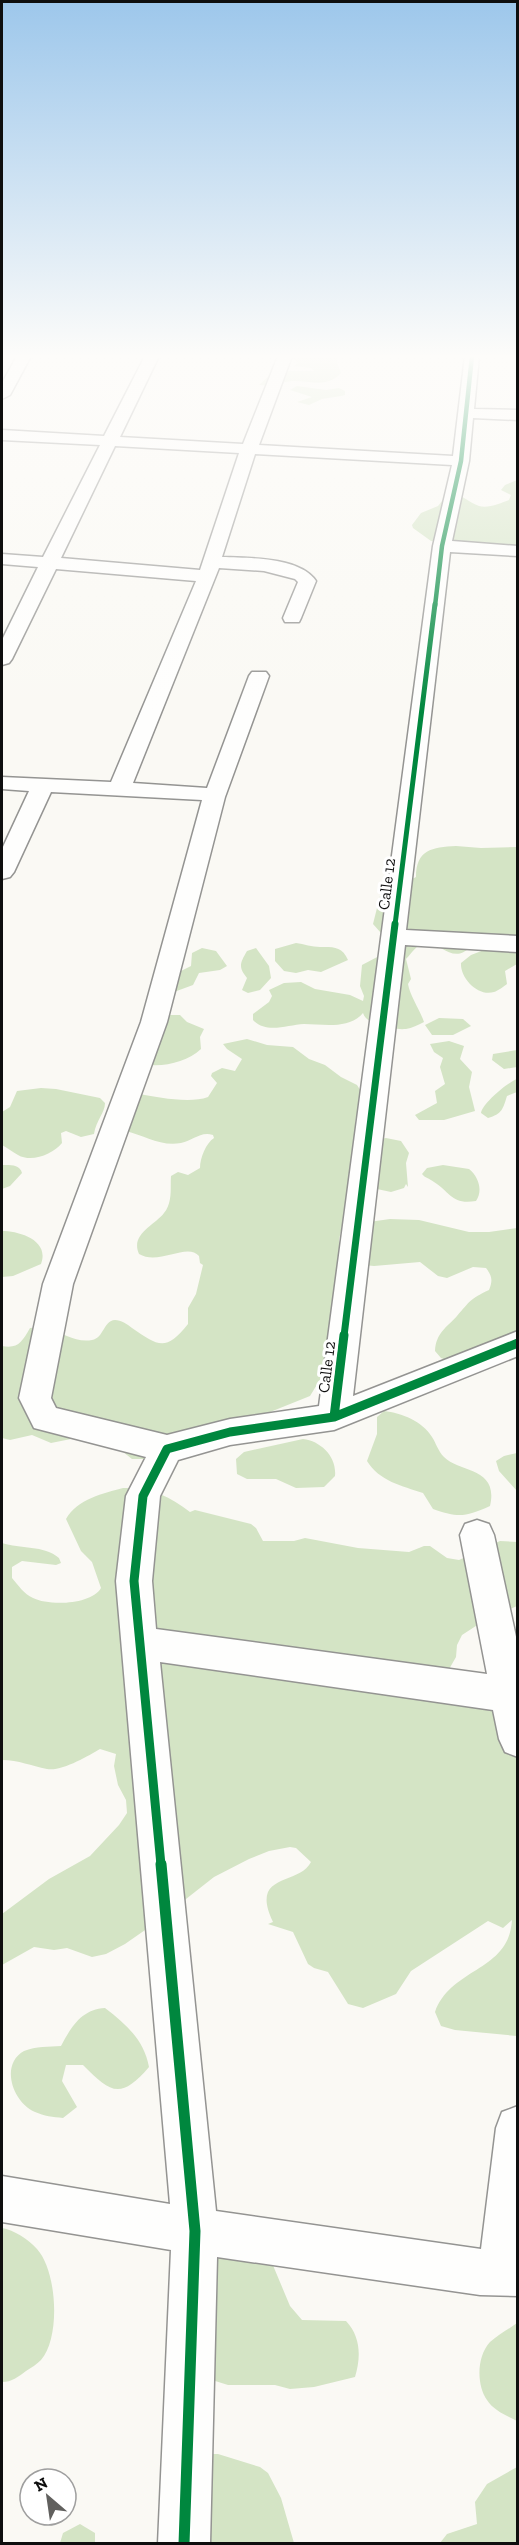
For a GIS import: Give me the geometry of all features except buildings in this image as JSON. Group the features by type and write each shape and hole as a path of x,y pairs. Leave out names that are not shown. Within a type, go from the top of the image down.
{"street":[{"path":"2,659 94,475"},
{"path":"120,787 209,569 240,475"},
{"name":"Calle 12","path":"334,1417 442,546 458,475"},
{"path":"442,546 518,551"},
{"path":"2,559 209,569 287,569 301,574 307,581 292,618"},
{"path":"258,676 214,797 154,1022 58,1284 35,1398 45,1419 168,1449 230,1432 334,1417 518,1343"},
{"path":"2,783 120,787 202,793 214,797"},
{"path":"2,872 43,785"},
{"path":"393,937 518,944"},
{"path":"168,1449 143,1496 134,1581 195,2231 184,2544"},
{"path":"477,1535 514,1696 518,1739"},
{"path":"140,1643 514,1696"},
{"path":"2,2199 195,2231 480,2272 509,2273 518,2128"}],"green space":[{"path":"517,480 517,550 431,541 413,528 412,525 421,513 438,506 446,496 464,498 483,507 490,506 509,500 511,495 501,490 505,485"},
{"path":"440,847 517,847 517,964 505,971 507,984 496,991 482,992 471,985 463,975 461,963 471,955 484,950 470,947 458,954 431,943 425,943 417,947 406,959 411,979 408,984 409,989 424,1022 406,1029 388,1028 370,1021 363,1013 350,1022 335,1025 304,1024 270,1028 253,1020 253,1014 269,1002 272,996 269,990 284,983 301,982 315,989 350,995 363,1001 364,996 360,986 362,965 381,955 389,942 373,924 380,896 416,877 419,861 427,852"},
{"path":"296,943 337,948 346,955 348,960 321,972 284,971 275,961 275,949"},
{"path":"202,948 216,951 227,966 220,970 199,973 193,985 174,992 175,974 191,966 192,953"},
{"path":"256,948 269,966 271,978 260,990 248,993 242,990 247,978 241,965 247,951"},
{"path":"180,1015 187,1022 204,1029 200,1037 201,1049 174,1063 143,1064 163,1017"},
{"path":"439,1018 463,1019 471,1026 453,1035 432,1035 425,1025"},
{"path":"247,1039 267,1045 293,1047 309,1059 325,1065 357,1085 366,1099 365,1105 356,1116 351,1173 348,1178 349,1192 339,1240 344,1259 329,1365 310,1396 153,1459 132,1459 113,1444 76,1438 51,1443 32,1435 10,1440 2,1438 2,1346 16,1345 30,1328 46,1327 86,1341 96,1339 108,1323 117,1320 149,1339 162,1343 174,1339 188,1324 188,1308 196,1294 203,1265 200,1263 199,1256 187,1251 147,1257 139,1254 137,1247 141,1235 167,1209 171,1176 178,1172 188,1175 200,1168 204,1151 214,1138 213,1135 204,1134 174,1144 125,1131 138,1094 183,1100 208,1097 217,1083 211,1076 212,1073 222,1068 235,1071 242,1059 223,1044"},
{"path":"449,1041 464,1046 460,1059 472,1072 469,1087 475,1111 444,1120 419,1120 415,1115 437,1103 435,1091 445,1084 440,1067 443,1058 434,1052 430,1044"},
{"path":"517,1050 517,1067 504,1069 492,1060 493,1054"},
{"path":"517,1079 517,1092 507,1096 499,1113 488,1118 481,1113 496,1094"},
{"path":"41,1088 100,1098 105,1103 105,1107 94,1134 81,1137 66,1131 61,1133 62,1143 53,1151 36,1158 24,1157 2,1145 2,1112 10,1107 17,1091"},
{"path":"386,1138 401,1141 409,1153 406,1163 408,1187 406,1184 404,1188 391,1192 377,1189 376,1140"},
{"path":"2,1165 17,1167 22,1173 10,1186 2,1189"},
{"path":"443,1165 469,1169 472,1172 479,1189 476,1201 457,1200 422,1174 427,1168"},
{"path":"390,1219 419,1220 469,1232 517,1228 517,1337 451,1362 441,1358 435,1351 440,1335 471,1301 489,1290 491,1276 486,1268 473,1267 447,1278 438,1276 420,1262 374,1266 354,1264 369,1222"},
{"path":"2,1231 24,1235 37,1243 43,1256 41,1264 13,1276 2,1277"},
{"path":"384,1411 404,1416 423,1426 444,1457 484,1478 489,1484 491,1493 490,1506 462,1515 442,1512 433,1509 423,1493 392,1482 372,1468 367,1461 377,1434 377,1417"},
{"path":"303,1439 322,1447 333,1462 335,1476 324,1487 296,1488 276,1479 247,1479 237,1474 236,1459 244,1452"},
{"path":"518,1453 517,1491 499,1471 496,1461 504,1456"},
{"path":"123,1488 142,1489 159,1494 175,1501 190,1512 195,1510 251,1524 263,1541 294,1541 305,1538 358,1548 409,1552 430,1546 447,1558 459,1560 500,1541 517,1542 517,1606 482,1622 462,1635 457,1645 456,1657 448,1671 454,1681 517,1671 517,2036 455,2030 441,2026 435,2012 443,1997 453,1986 491,1960 501,1950 508,1937 512,1920 503,1928 488,1921 411,1971 396,1994 363,2008 348,2004 328,1972 308,1964 293,1932 268,1924 273,1922 267,1906 267,1895 271,1887 305,1869 311,1862 296,1848 290,1847 269,1851 214,1877 158,1921 106,1954 92,1957 67,1948 54,1950 34,1947 2,1965 2,1914 49,1879 90,1856 127,1813 126,1800 118,1785 114,1766 116,1754 100,1749 74,1763 53,1769 2,1760 2,1543 39,1549 59,1558 61,1563 56,1565 22,1561 12,1567 12,1578 30,1596 40,1601 59,1603 88,1598 101,1588 92,1562 81,1551 66,1519 77,1506 84,1502"},
{"path":"105,2008 139,2041 149,2067 130,2085 115,2089 101,2081 83,2065 66,2065 62,2081 77,2107 63,2118 35,2112 27,2107 15,2092 12,2083 12,2065 17,2057 33,2048 61,2046 78,2020 90,2012"},
{"path":"2,2228 21,2236 37,2249 44,2259 52,2288 54,2321 52,2336 41,2360 15,2379 2,2382"},
{"path":"204,2255 272,2263 290,2306 302,2320 346,2321 357,2340 358,2362 355,2377 314,2387 290,2389 275,2385 228,2385 212,2380"},
{"path":"517,2323 517,2421 493,2407 483,2393 480,2362 490,2342"},
{"path":"209,2454 218,2454 260,2467 268,2473 281,2498 294,2543 193,2544"},
{"path":"517,2467 517,2543 440,2543 447,2534 477,2524 475,2502 487,2484"},
{"path":"80,2524 95,2533 95,2543 60,2543 63,2533"}],"cycle path":[{"path":"334,1417 442,546 458,475"},
{"path":"184,2544 195,2231 134,1581 143,1496 167,1449 230,1432 334,1417 518,1343"}]}
